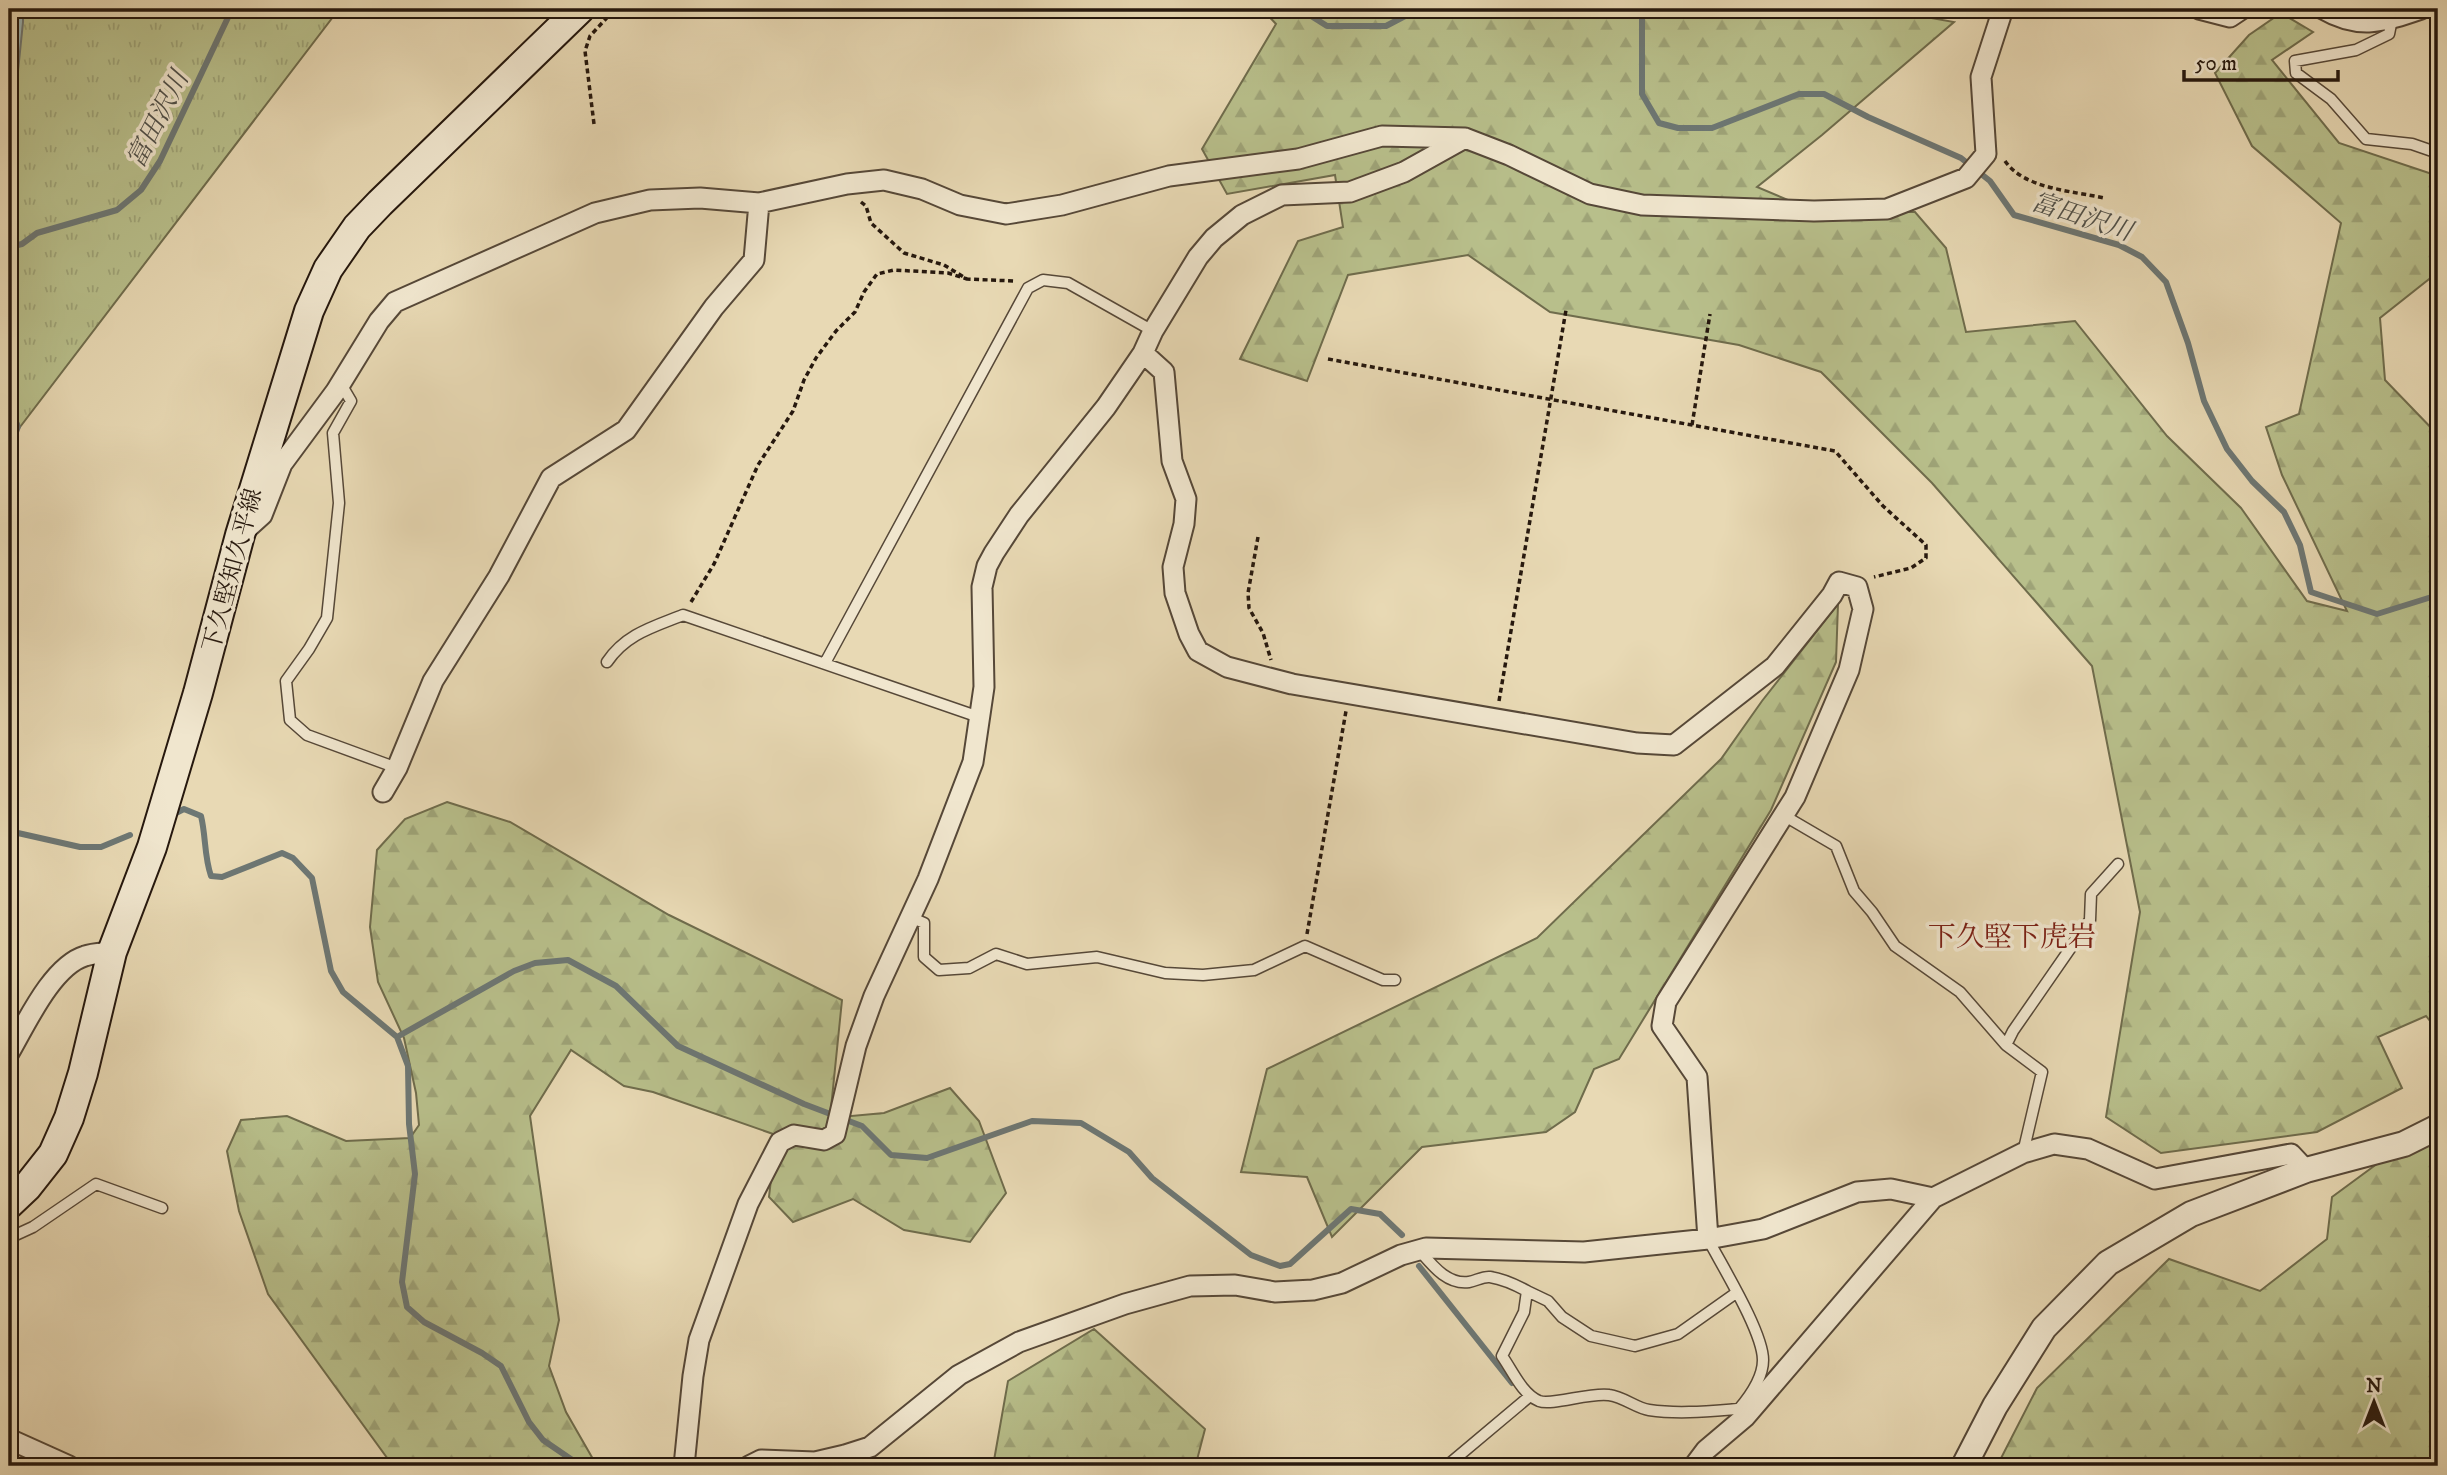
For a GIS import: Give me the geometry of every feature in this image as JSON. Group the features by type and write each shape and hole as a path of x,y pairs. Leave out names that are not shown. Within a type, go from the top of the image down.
{"main road":[{"name":"下久堅知久平線","path":"9,1204 27,1187 53,1154 69,1118 83,1073 112,952 152,847 198,693 240,535 309,311 328,269 358,227 380,203 580,9"}],"street":[{"path":"240,535 262,515 282,464 341,383 379,321 396,302 596,213 650,200 699,198 759,203 848,184 884,180 922,189 960,205 1006,214 1062,205 1169,176 1298,159 1382,136 1465,138 1509,155 1590,194 1642,205 1814,211 1887,209 1966,177 1986,154 1981,76 2003,9"},
{"path":"2199,9 2230,16 2242,9"},
{"path":"2323,9 2340,19 2370,23 2421,9"},
{"path":"684,1466 699,1340 748,1204 780,1142 794,1135 824,1140 835,1135 856,1046 874,996 928,879 973,762 984,687 982,587 987,566 1019,515 1105,407 1143,353 1153,331 1198,257 1213,238 1242,215 1282,195 1360,188 1404,172 1465,138"},
{"path":"383,792 397,768 433,681 499,576 551,478 626,430 713,307 754,260 759,203"},
{"path":"1143,353 1164,372 1172,461 1186,499 1184,524 1173,567 1175,593 1198,651 1227,667 1349,695 1637,743 1674,745 1775,666 1832,595 1839,582 1857,587 1863,609 1849,670 1795,797 1666,1002 1662,1026 1697,1077 1708,1238"},
{"path":"9,1053 45,993 65,967 85,956 112,952"},
{"path":"1964,1466 1995,1406 2044,1328 2108,1263 2192,1214 2306,1170 2404,1144 2438,1127"},
{"path":"1694,1466 1706,1450 1745,1417 1746,1408 1933,1198 2023,1153 2054,1144 2088,1149 2155,1179 2291,1154 2306,1170"},
{"path":"749,1466 761,1460 815,1462 870,1447 959,1375 1019,1342 1125,1304 1190,1286 1235,1285 1275,1292 1313,1290 1342,1283 1401,1255 1426,1248 1584,1252 1763,1229 1857,1192 1891,1189 1933,1198"},
{"path":"9,1439 32,1458 69,1466"}],"lane":[{"path":"2392,19 2389,34 2356,50 2295,61 2295,73 2331,99 2366,139 2412,144 2438,153"},
{"path":"825,663 1028,288 1043,280 1068,283 1153,331"},
{"path":"341,383 351,401 333,433 338,503 327,618 286,681 290,720 307,735 397,768"},
{"path":"607,662 619,645 683,615 979,717"},
{"path":"1783,815 1836,846 1854,891 1895,946 1961,992 2007,1045 2042,1072 2023,1153"},
{"path":"2007,1045 2013,1031 2090,919 2091,894 2118,864"},
{"path":"910,917 924,923 925,957 939,970 968,968 996,954 1027,964 1097,957 1165,973 1203,975 1254,970 1305,946 1383,980 1395,980"},
{"path":"9,1238 33,1227 96,1184 162,1209"},
{"path":"1527,1291 1524,1312 1502,1356 1530,1396 1543,1403 1586,1395 1609,1395 1632,1401 1646,1409 1683,1412 1746,1408 1763,1361 1758,1335 1708,1238"},
{"path":"1419,1250 1436,1271 1449,1279 1467,1283 1488,1276 1513,1283 1548,1301 1562,1317 1591,1336 1635,1346 1678,1334 1736,1293"},
{"path":"1439,1466 1449,1464 1530,1396"}],"path":[{"path":"594,124 585,51 590,36 615,9"},
{"path":"1984,130 2010,168 2033,182 2104,198"},
{"path":"854,197 866,206 872,223 904,253 944,265 967,279"},
{"path":"683,615 713,564 758,465 793,411 804,380 816,358 836,331 855,312 864,292 877,274 894,270 948,273 967,279 1038,283"},
{"path":"1495,720 1566,310"},
{"path":"1692,425 1710,314"},
{"path":"1328,359 1835,451 1883,506 1926,545 1926,558 1910,568 1876,576 1857,587"},
{"path":"1258,537 1248,593 1249,608 1263,633 1271,657 1274,679"},
{"path":"1305,946 1349,695"}],"green space":[{"path":"23,9 339,9 20,427 9,399 9,135 13,120"},
{"path":"1262,9 1881,9 1954,22 1757,187 1814,211 1915,212 1946,248 1966,332 2075,321 2167,436 2241,508 2307,601 2347,611 2282,475 2266,427 2299,414 2341,223 2252,146 2215,73 2249,35 2281,13 2313,32 2272,60 2339,143 2438,176 2438,272 2380,318 2385,380 2438,435 2438,1031 2426,1016 2378,1037 2402,1088 2317,1132 2161,1153 2106,1117 2140,912 2092,666 1932,483 1821,372 1739,345 1550,312 1468,255 1348,275 1307,381 1240,359 1298,241 1343,227 1335,175 1227,194 1202,149 1276,24"},
{"path":"1838,604 1836,662 1771,810 1619,1059 1594,1069 1575,1112 1546,1132 1422,1147 1332,1237 1307,1177 1241,1172 1267,1069 1537,938 1721,759 1762,701"},
{"path":"447,802 510,822 669,915 842,1000 830,1118 884,1113 950,1088 979,1121 1006,1193 970,1242 904,1230 853,1199 793,1222 769,1197 776,1135 653,1092 624,1086 571,1050 530,1116 559,1320 549,1366 566,1412 597,1466 393,1466 268,1294 239,1211 227,1151 241,1120 287,1116 346,1141 410,1138 419,1125 416,1093 404,1038 378,982 370,927 377,850 405,819"},
{"path":"2438,1119 2438,1466 1997,1466 2037,1388 2169,1259 2260,1291 2327,1239 2332,1197"},
{"path":"1094,1329 1205,1429 1197,1460 1173,1466 993,1466 1008,1381"}],"water":[{"path":"9,9 23,9 23,22 13,120 9,135"},
{"path":"9,399 20,427 9,456"}],"waterway":[{"name":"富田沢川","path":"9,247 22,244 37,233 117,210 141,190 160,161 232,9"},
{"name":"富田沢川","path":"1300,9 1327,26 1386,26 1413,9"},
{"name":"富田沢川","path":"1642,9 1642,94 1659,123 1678,128 1712,128 1799,94 1824,94 1868,117 1961,158 1990,181 2014,215 2119,245 2142,257 2166,282 2188,343 2204,401 2227,449 2252,481 2284,512 2300,545 2311,592 2377,614 2438,595"},
{"path":"172,815 184,809 201,816 211,876 222,877 282,853 293,858 312,878 331,971 343,992 397,1037 408,1066 409,1124 415,1174 402,1282 407,1307 424,1322 501,1366 529,1422 543,1440 581,1466"},
{"path":"9,831 80,847 101,847 130,835"},
{"path":"397,1037 514,971 535,963 568,960 616,986 678,1046 804,1104 862,1126 891,1155 927,1158 1032,1121 1081,1123 1129,1152 1152,1178 1251,1255 1280,1266 1290,1264 1351,1209 1380,1214 1402,1235"},
{"path":"1419,1266 1512,1383"}],"district":[{"name":"下久堅下虎岩","path":"2012,936"}]}
